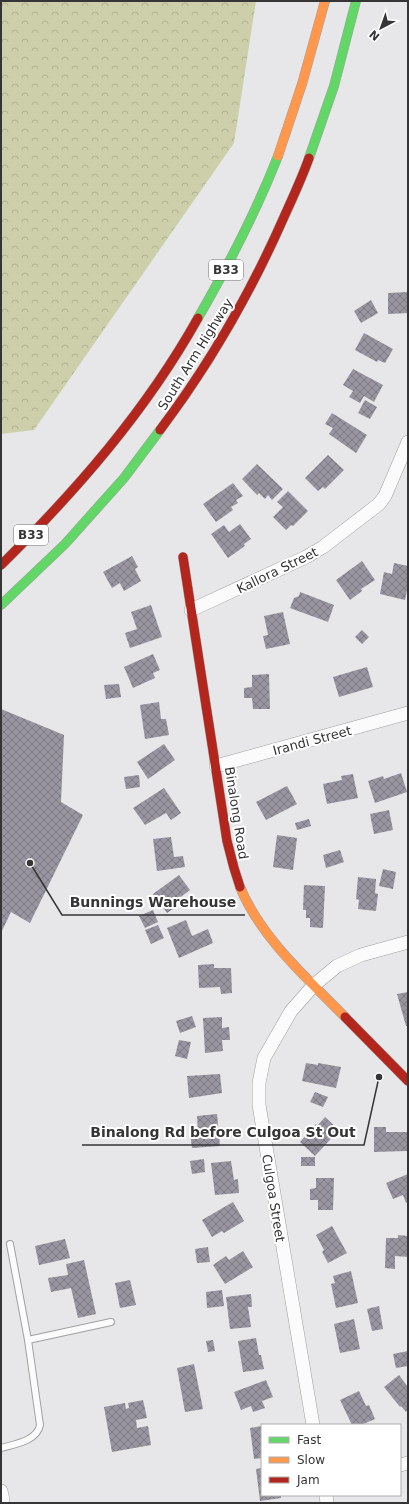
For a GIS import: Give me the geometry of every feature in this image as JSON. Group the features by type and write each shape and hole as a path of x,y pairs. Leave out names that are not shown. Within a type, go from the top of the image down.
{"main road":[{"name":"South Arm Highway","path":"1,565 61,504 98,463 168,369 199,318 226,270 251,219 274,164 294,112 311,56 325,1"},
{"name":"South Arm Highway","path":"1,605 59,550 98,510 119,485 185,397 236,314 256,278 280,228 304,170 322,122 337,74 356,1"},
{"name":"Binalong Road","path":"183,557 227,841 232,866 241,888 251,910 266,932 314,985 408,1082"}],"street":[{"name":"Kallora Street","path":"191,610 306,557 324,547 371,511 385,496 408,442"},
{"name":"Irandi Street","path":"216,766 408,714"},
{"name":"Culgoa Street","path":"313,1424 259,1105 259,1083 264,1058 292,1011 314,985 337,966 360,955 408,942"},
{"path":"1,1491 3,1500 1,1502"}],"lane":[{"path":"1,1448 19,1443 32,1437 39,1431 40,1425 28,1340 10,1244"},
{"path":"28,1340 111,1322"}],"green space":[{"path":"1,1 256,1 234,143 34,430 1,434"}],"building":[{"path":"408,292 408,313 388,314 388,293"},
{"path":"371,300 378,313 361,323 354,311"},
{"path":"364,333 393,349 385,363 378,360 377,362 355,350"},
{"path":"353,369 383,385 374,402 364,396 360,403 349,397 353,391 343,385"},
{"path":"365,400 377,407 370,419 358,413"},
{"path":"332,413 367,435 356,453 329,434 333,428 325,424"},
{"path":"328,455 344,470 325,489 323,487 318,491 305,478"},
{"path":"257,464 283,489 272,500 268,495 265,499 259,493 257,495 242,479"},
{"path":"233,483 243,496 236,500 238,503 231,507 233,510 216,522 203,504"},
{"path":"288,491 308,511 293,526 291,525 286,530 273,517 283,507 277,502"},
{"path":"240,524 251,539 244,544 245,546 228,558 211,534 224,525 229,532"},
{"path":"132,556 138,567 135,569 141,581 124,591 120,583 112,588 103,572"},
{"path":"362,561 375,580 361,589 362,591 350,600 336,580"},
{"path":"394,563 408,566 408,585 405,600 380,594 384,572 392,574"},
{"path":"300,592 334,605 328,622 290,608 294,598 299,596"},
{"path":"151,605 162,637 130,648 125,633 137,629 131,612"},
{"path":"283,612 290,644 266,649 263,636 268,635 264,616"},
{"path":"362,630 369,637 362,644 355,637"},
{"path":"153,654 160,670 153,673 155,678 133,688 124,667"},
{"path":"367,667 373,687 339,697 333,677"},
{"path":"269,674 270,709 253,709 252,698 244,698 244,688 252,687 252,675"},
{"path":"119,684 121,697 106,699 104,685"},
{"path":"159,702 161,719 166,719 169,735 145,739 140,705"},
{"path":"1,709 64,735 61,802 83,815 30,923 11,912 1,933"},
{"path":"164,744 175,760 148,779 137,762"},
{"path":"401,773 407,792 375,803 368,781 383,776 384,779"},
{"path":"353,774 358,798 327,804 323,784 342,780 341,776"},
{"path":"139,775 140,787 126,789 124,777"},
{"path":"287,786 297,804 266,820 256,802"},
{"path":"164,788 181,813 171,820 166,813 145,825 133,808"},
{"path":"389,810 393,830 374,834 370,814"},
{"path":"309,819 311,826 297,830 295,823"},
{"path":"277,835 297,838 293,870 273,867"},
{"path":"171,837 174,857 183,856 185,867 157,871 153,839"},
{"path":"340,850 344,862 326,868 323,855"},
{"path":"383,869 396,872 393,889 379,886"},
{"path":"179,875 190,890 174,902 177,906 167,913 153,894"},
{"path":"358,877 376,879 375,893 378,894 376,911 358,909 359,900 356,899"},
{"path":"304,885 325,886 323,928 310,927 310,918 306,918 306,910 303,910"},
{"path":"153,910 158,922 145,928 139,916"},
{"path":"186,920 192,936 208,929 213,943 179,958 167,928"},
{"path":"158,925 164,938 151,944 145,930"},
{"path":"214,964 214,968 231,968 232,993 221,994 220,987 199,988 198,965"},
{"path":"408,992 408,1026 406,1026 397,994"},
{"path":"192,1016 196,1027 180,1033 176,1021"},
{"path":"222,1017 222,1028 229,1027 230,1040 222,1040 223,1051 205,1053 203,1018"},
{"path":"179,1040 191,1042 187,1059 175,1056"},
{"path":"306,1063 318,1065 318,1063 341,1067 336,1088 302,1081"},
{"path":"220,1074 222,1093 189,1098 187,1076"},
{"path":"315,1092 328,1097 323,1107 310,1102"},
{"path":"217,1114 220,1146 192,1148 190,1133 198,1132 197,1116"},
{"path":"325,1117 339,1130 315,1156 300,1142 316,1124 317,1126"},
{"path":"374,1127 386,1127 386,1132 407,1132 407,1151 374,1152"},
{"path":"301,1157 315,1157 315,1166 301,1166"},
{"path":"204,1159 205,1172 192,1174 190,1161"},
{"path":"231,1161 234,1180 238,1179 239,1193 215,1195 211,1163"},
{"path":"408,1174 408,1202 406,1203 403,1195 393,1199 386,1183"},
{"path":"316,1178 334,1178 333,1210 318,1210 318,1200 310,1200 310,1189 316,1188"},
{"path":"233,1202 244,1221 224,1233 222,1231 212,1237 202,1220"},
{"path":"332,1226 347,1253 328,1263 322,1252 324,1250 316,1235"},
{"path":"398,1235 408,1236 408,1257 395,1256 395,1269 385,1268 386,1238 398,1238"},
{"path":"65,1239 70,1258 39,1265 35,1246"},
{"path":"208,1247 210,1262 197,1263 195,1249"},
{"path":"243,1251 253,1267 225,1284 213,1265 226,1256 229,1260"},
{"path":"84,1260 96,1314 78,1318 71,1288 51,1292 48,1278 68,1275 66,1264"},
{"path":"351,1271 358,1303 336,1308 331,1284 335,1283 333,1276"},
{"path":"130,1280 136,1305 120,1308 115,1283"},
{"path":"222,1290 224,1306 207,1308 206,1292"},
{"path":"251,1294 252,1307 248,1307 251,1327 230,1329 226,1297"},
{"path":"379,1306 383,1329 372,1331 367,1309"},
{"path":"354,1319 360,1349 340,1353 334,1324"},
{"path":"256,1338 259,1355 261,1355 264,1369 243,1372 238,1341"},
{"path":"213,1340 215,1351 208,1352 206,1341"},
{"path":"408,1351 408,1366 396,1368 393,1354"},
{"path":"194,1364 203,1409 185,1412 177,1368"},
{"path":"399,1375 408,1387 408,1410 406,1412 401,1406 400,1407 384,1387"},
{"path":"266,1380 273,1397 262,1401 265,1408 253,1412 251,1406 241,1410 234,1392"},
{"path":"359,1391 366,1406 369,1405 375,1419 363,1424 352,1424 340,1400"},
{"path":"143,1400 147,1418 136,1420 137,1428 148,1426 151,1445 112,1452 104,1407 125,1403 126,1409 129,1408 128,1403"},
{"path":"261,1426 261,1458 254,1459 250,1428"},
{"path":"261,1468 261,1496 281,1496 281,1498 260,1501 256,1469"}],"traffic: fast":[{"path":"309,158 334,86 356,1"},
{"path":"198,318 241,238 278,156"},
{"path":"1,605 65,544 124,478 160,430"}],"traffic: slow":[{"path":"278,156 302,84 325,1"},
{"path":"240,887 249,906 272,940 345,1017"}],"traffic: jam":[{"path":"160,430 212,354 258,273 309,158"},
{"path":"1,565 83,479 133,418 178,352 198,318"},
{"path":"183,557 227,841 240,887"},
{"path":"345,1017 408,1081"}],"place":[{"name":"Bunnings Warehouse","path":"30,863"},
{"name":"Binalong Rd before Culgoa St Out","path":"379,1077"}]}
